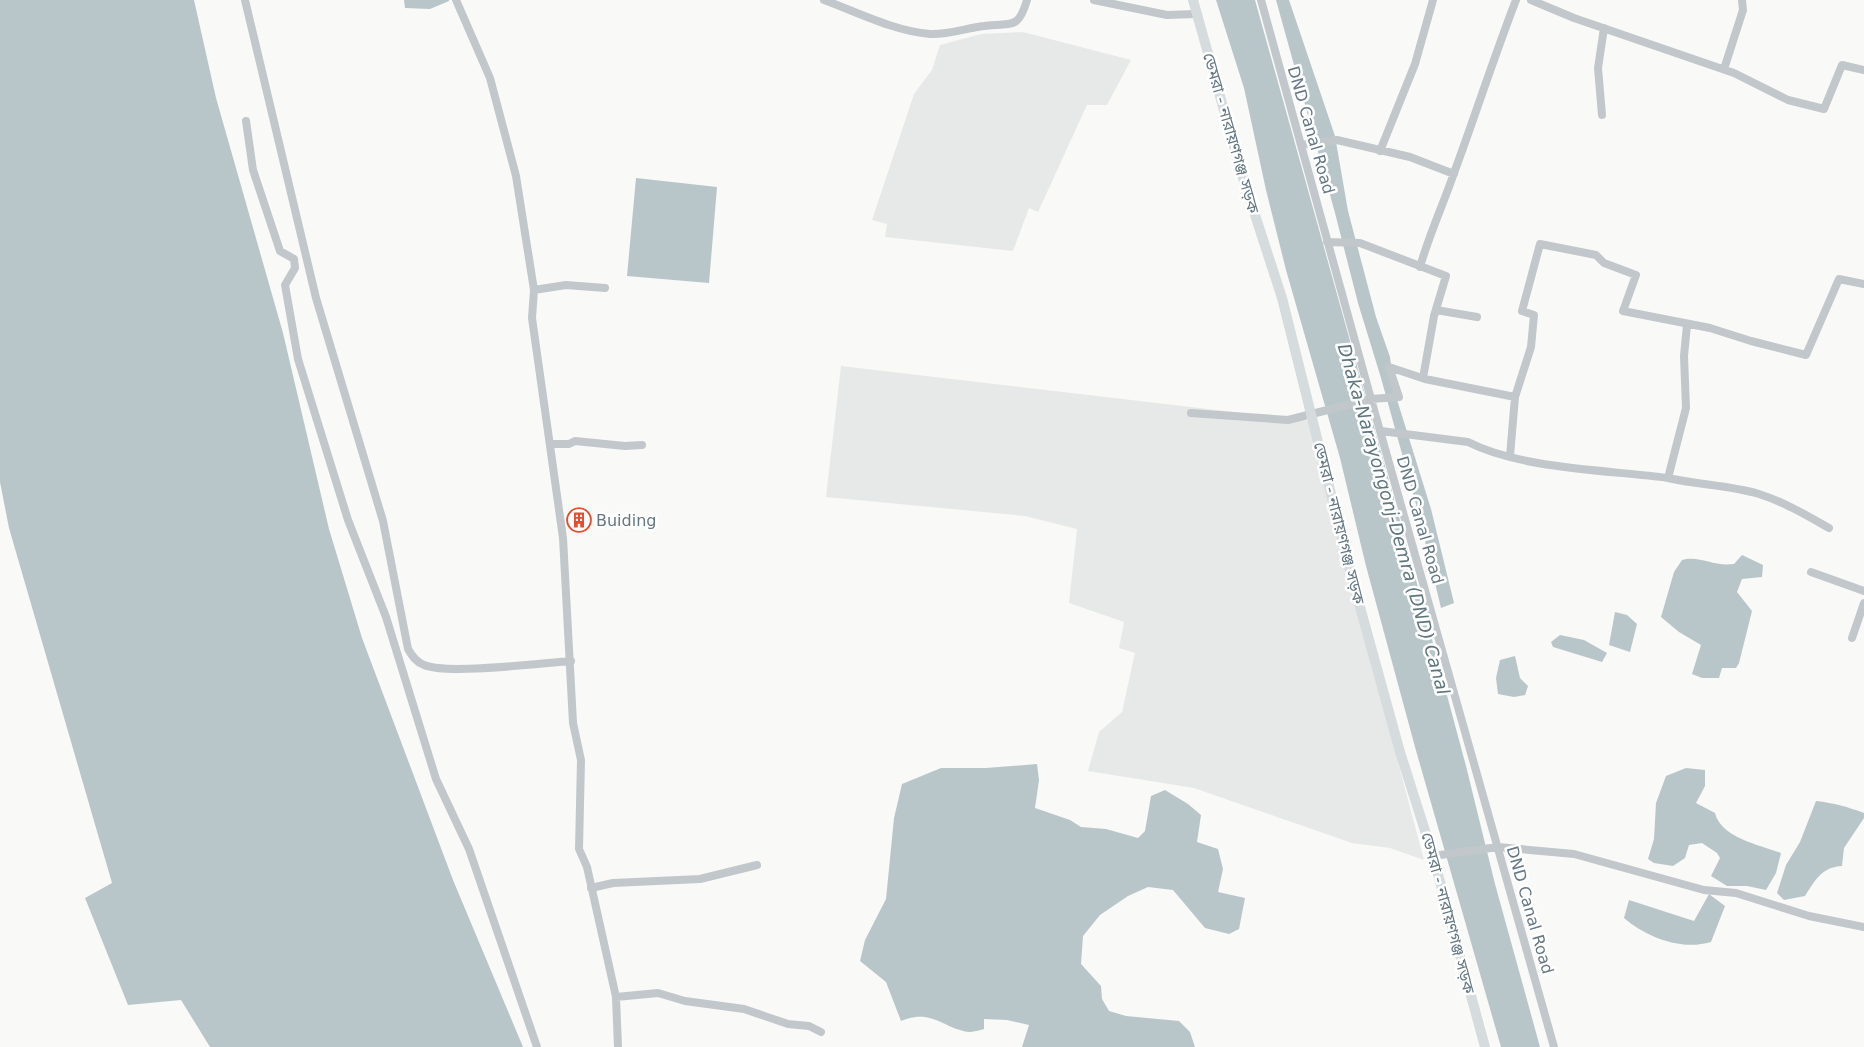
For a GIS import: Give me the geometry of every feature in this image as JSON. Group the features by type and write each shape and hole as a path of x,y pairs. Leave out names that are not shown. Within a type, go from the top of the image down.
{"main road":[{"name":"ডেমরা - নারায়ণগঞ্জ সড়ক","path":"1193,0 1243,178 1282,298 1400,752 1433,856 1485,1047"}],"street":[{"path":"245,0 316,298 383,521 408,649 414,658 424,665 445,669 571,661"},
{"path":"456,0 490,78 516,176 534,290 532,318 563,538 573,723 581,760 579,849 587,867 616,997 618,1047"},
{"path":"824,0 893,26 931,34 987,26 1010,25 1020,19 1027,0"},
{"path":"1094,0 1167,15 1196,14"},
{"name":"DND Canal Road","path":"1261,0 1327,242 1554,1047"},
{"path":"1380,151 1415,64 1433,0"},
{"path":"1420,267 1430,232 1454,174 1490,68 1516,0"},
{"path":"1533,0 1604,28 1724,69 1788,100 1824,109 1842,65 1864,70"},
{"path":"1724,69 1743,10 1742,0"},
{"path":"1602,115 1598,68 1604,28"},
{"path":"246,121 253,170 280,251 294,259 295,268 285,285 298,359 348,520 386,617 436,779 469,849 537,1047"},
{"path":"1300,145 1337,140 1410,157 1454,174"},
{"path":"1327,242 1360,243 1446,276 1436,310 1423,378"},
{"path":"1510,456 1515,397 1531,347 1534,315 1522,311 1540,244 1596,254 1604,263 1636,275 1623,311 1710,328 1806,355 1838,279 1864,284"},
{"path":"534,290 566,286 605,288"},
{"path":"1436,310 1477,316"},
{"path":"1668,478 1686,408 1684,356 1687,325"},
{"path":"1191,413 1288,420 1371,399 1399,397 1389,367 1423,378 1515,397"},
{"path":"1380,431 1468,442 1480,449 1559,466 1668,478 1758,494 1790,506 1829,528"},
{"path":"550,444 569,444 576,441 625,446 642,445"},
{"path":"1811,572 1864,591"},
{"path":"1852,638 1864,603"},
{"path":"1433,856 1498,847 1574,854 1704,890 1736,893 1809,916 1864,927"},
{"path":"591,888 613,883 700,879 757,865"},
{"path":"616,997 658,994 685,1001 744,1008 788,1024 809,1026 821,1032"}],"shaded area":[{"path":"1023,32 1131,60 1107,105 1087,105 1038,212 1029,208 1013,251 885,237 887,224 872,220 914,94 932,70 940,45 981,34"},
{"path":"841,366 1310,421 1341,548 1424,860 1390,848 1352,843 1194,788 1088,771 1099,732 1122,712 1135,653 1119,648 1124,622 1069,603 1077,529 1025,516 826,497"}],"water":[{"path":"0,0 194,0 216,98 283,333 329,529 362,638 453,880 523,1047 210,1047 181,1000 128,1005 85,898 112,883 9,528 0,482"},
{"path":"404,0 449,1 430,9 405,8"},
{"name":"Dhaka-Narayongonj-Demra (DND) Canal","path":"1216,0 1255,0 1398,513 1466,766 1495,884 1540,1047 1501,1047 1415,747 1366,566 1340,458 1286,270 1244,88"},
{"path":"1276,0 1289,0 1335,136 1348,211 1376,317 1390,357 1394,390 1431,509 1454,603 1441,608 1417,508 1358,303"},
{"path":"636,178 717,187 709,283 627,276"},
{"path":"1742,555 1763,565 1762,577 1742,579 1737,592 1752,611 1739,663 1736,668 1722,668 1719,678 1702,678 1692,674 1701,645 1679,632 1661,617 1674,572 1682,560 1695,559 1720,564 1734,564"},
{"path":"1615,612 1627,615 1637,624 1630,652 1609,645"},
{"path":"1560,635 1584,640 1607,653 1602,662 1553,647 1551,642"},
{"path":"1515,656 1520,678 1528,686 1525,695 1514,697 1498,694 1496,678 1500,660"},
{"path":"1037,764 1039,780 1035,808 1070,820 1081,827 1106,829 1138,838 1145,831 1151,796 1165,790 1188,804 1201,815 1197,842 1218,849 1223,869 1218,892 1245,898 1239,929 1229,934 1205,928 1173,890 1148,887 1128,896 1100,915 1083,936 1081,964 1101,986 1102,999 1109,1011 1126,1016 1179,1021 1190,1032 1195,1047 1022,1047 1029,1025 1007,1020 984,1019 984,1029 969,1032 929,1018 921,1017 901,1021 886,982 860,961 865,940 886,899 894,818 902,784 941,768 986,768"},
{"path":"1686,768 1705,770 1705,786 1696,803 1715,813 1725,829 1742,839 1781,853 1776,873 1766,890 1747,886 1727,886 1711,876 1720,858 1717,853 1702,843 1689,845 1685,858 1673,866 1654,863 1648,859 1654,839 1656,803 1666,776"},
{"path":"1816,801 1835,804 1864,813 1864,818 1844,848 1842,866 1829,869 1820,875 1805,896 1784,900 1777,893 1786,865 1800,842"},
{"path":"1709,894 1725,906 1711,942 1688,945 1664,940 1643,931 1624,918 1629,900 1694,921"}],"place":[{"name":"Buiding","path":"579,520"}]}
